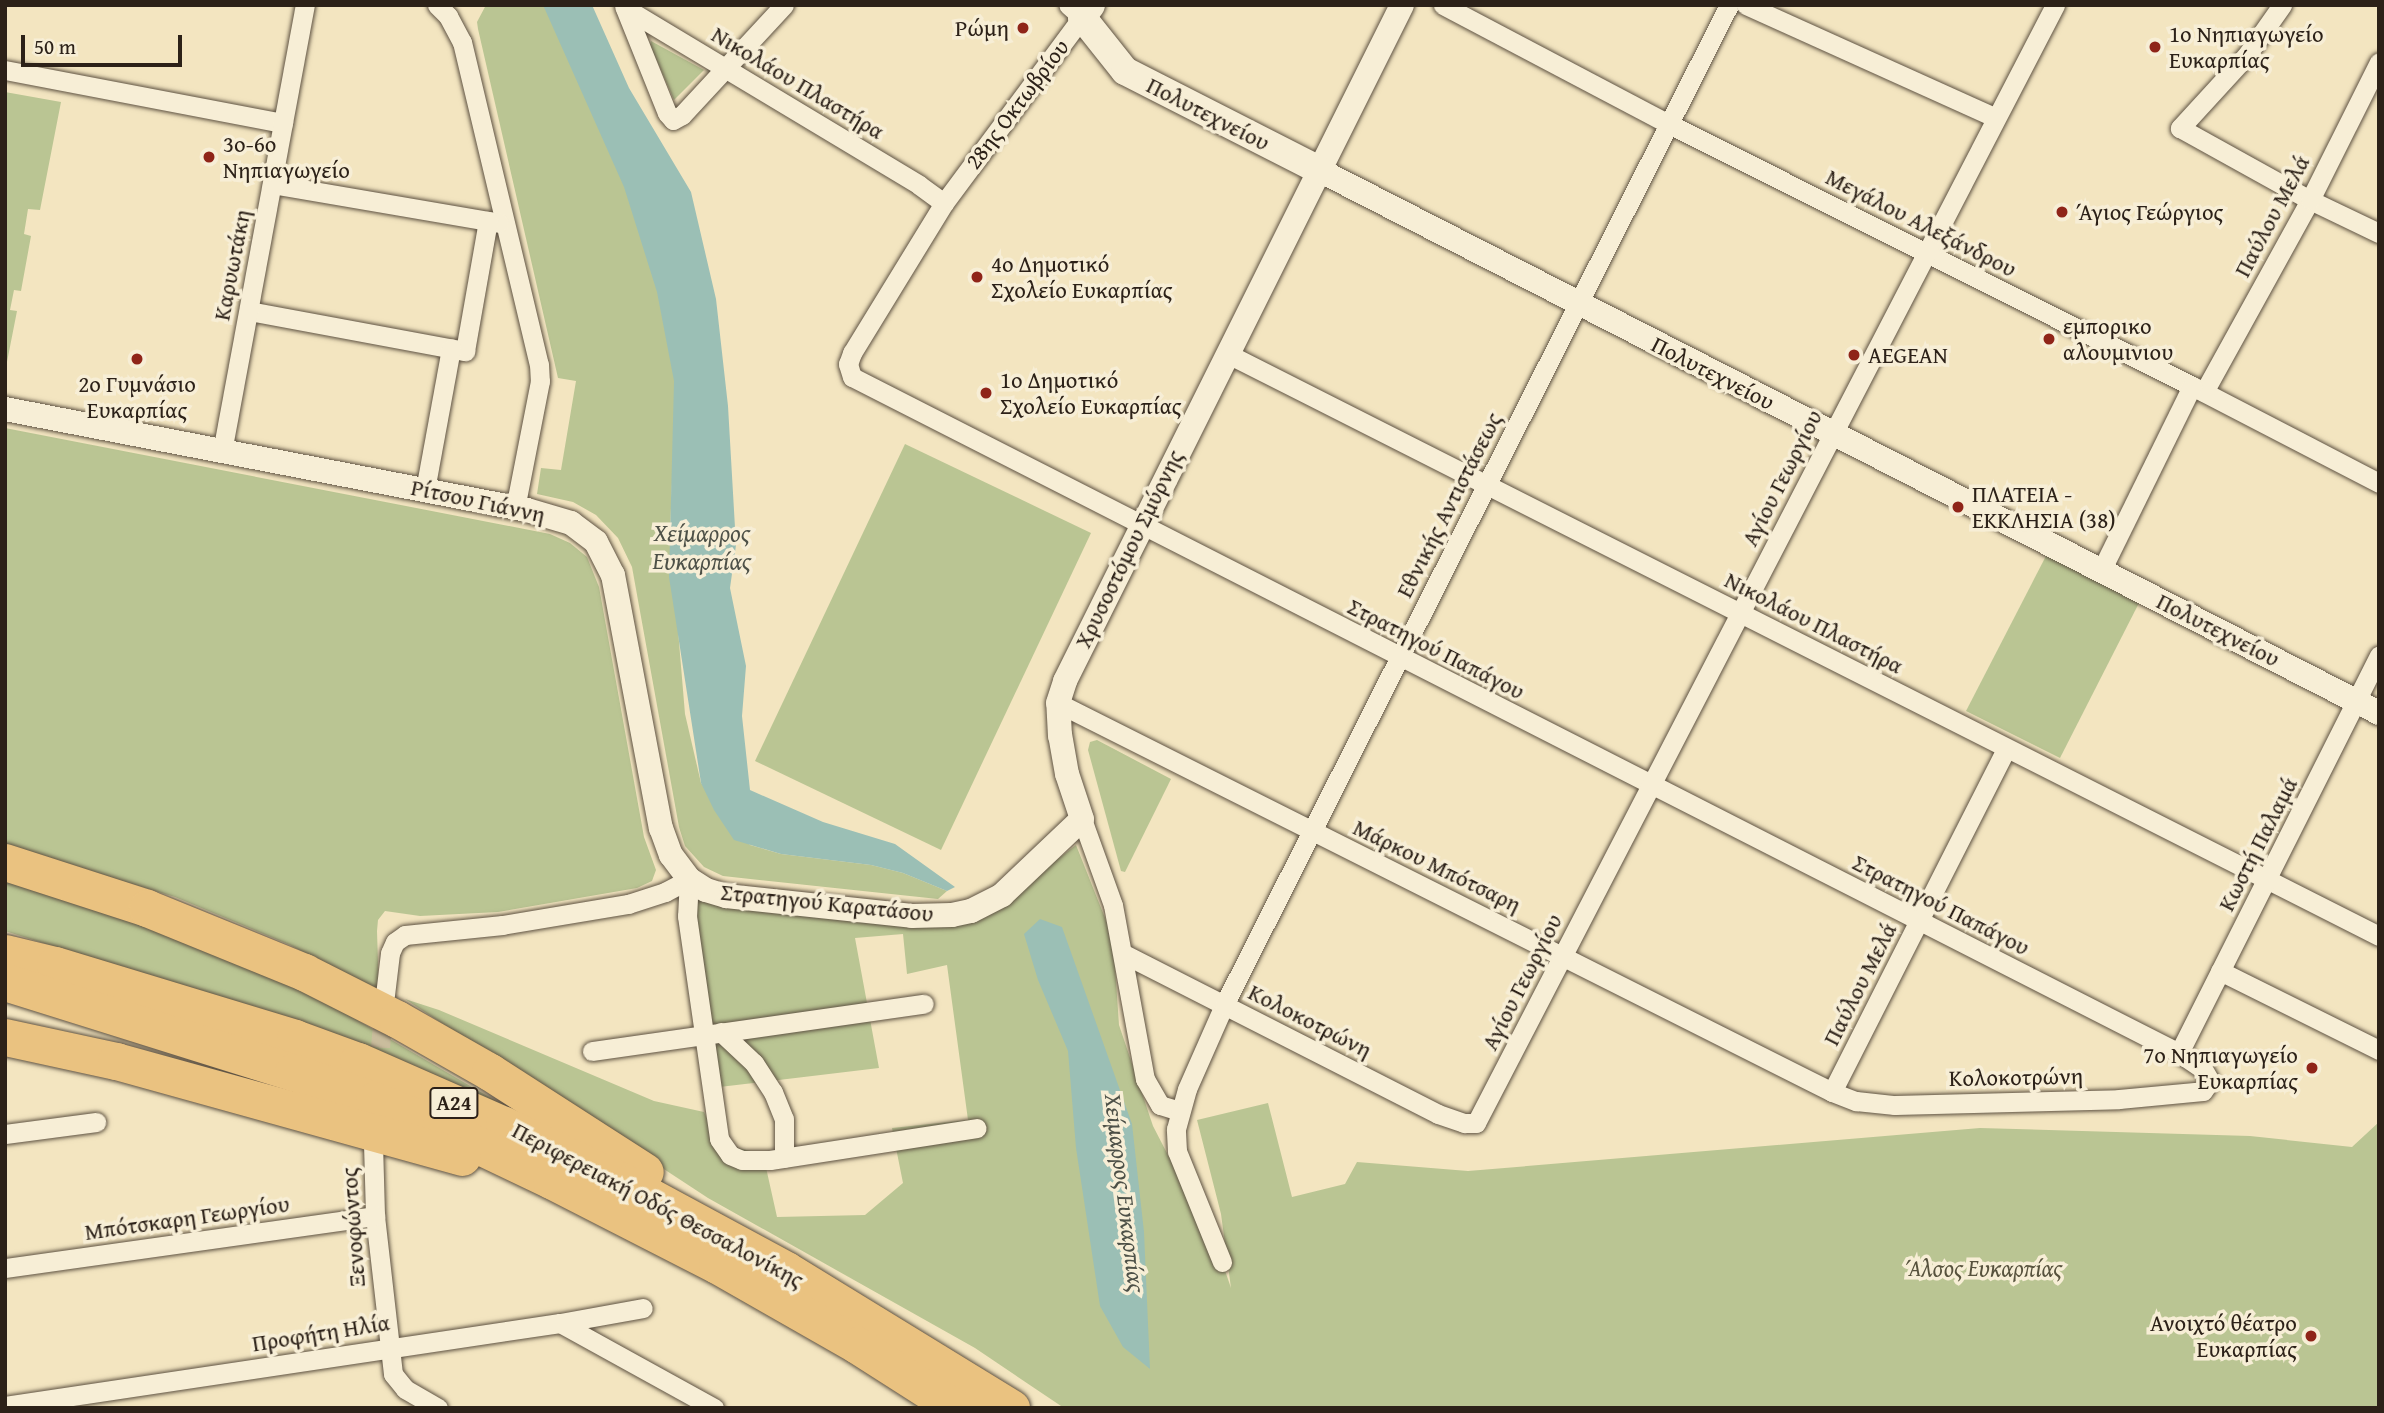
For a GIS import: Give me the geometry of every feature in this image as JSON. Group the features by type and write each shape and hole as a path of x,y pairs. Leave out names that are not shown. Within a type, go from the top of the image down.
{"highway":[{"path":"5,862 104,893 209,931 293,967 397,1019 534,1098 657,1180 823,1283 874,1322"},
{"name":"Περιφερειακή Οδός Θεσσαλονίκης","path":"5,953 230,1017 307,1043 409,1083 639,1191 874,1322 1011,1408"},
{"name":"Περιφερειακή Οδός Θεσσαλονίκης","path":"5,982 374,1100 551,1180 717,1265 857,1345 956,1408"},
{"path":"5,1037 116,1060 551,1180"}],"main road":[{"name":"Πολυτεχνείου","path":"1080,9 1115,62 1132,75 1319,170"}],"street":[{"name":"Καρυωτάκη","path":"222,452 305,5"},
{"path":"625,7 667,113 673,120 682,115 784,5"},
{"name":"Χρυσοστόμου Σμύρνης","path":"1180,1111 1160,1105 1145,1079 1124,954 1109,888 1082,819 1062,754 1058,704 1068,672 1402,5"},
{"name":"Μεγάλου Αλεξάνδρου","path":"1443,5 1669,124 2198,389 2379,483"},
{"name":"Εθνικής Αντιστάσεως","path":"1222,1262 1177,1151 1180,1111 1224,1005 1729,5"},
{"path":"1746,5 1996,118"},
{"name":"Αγίου Γεωργίου","path":"1476,1123 2055,5"},
{"path":"2282,5 2246,56 2179,128 2310,200 2379,233"},
{"name":"Νικολάου Πλαστήρα","path":"625,7 944,202"},
{"path":"447,9 465,51 497,223 540,372 515,508"},
{"name":"28ης Οκτωβρίου","path":"944,202 1080,9"},
{"name":"Παύλου Μελά","path":"2101,571 2198,389 2310,200 2379,62"},
{"path":"5,70 283,123"},
{"name":"Πολυτεχνείου","path":"1319,170 2379,713"},
{"path":"272,184 497,223"},
{"name":"Στρατηγού Παπάγου","path":"944,202 852,353 848,364 850,374 862,384 2179,1053 2208,1074 2210,1081 2203,1091"},
{"path":"249,312 465,351 497,223"},
{"path":"425,490 451,348"},
{"name":"Νικολάου Πλαστήρα","path":"1226,353 2379,936"},
{"name":"Ρίτσου Γιάννη","path":"5,409 515,508 571,523 596,542 606,557 620,605 662,828 671,855 689,879"},
{"name":"Κωστή Παλαμά","path":"2179,1053 2379,656"},
{"name":"Μάρκου Μπότσαρη","path":"1058,704 1832,1092"},
{"name":"Παύλου Μελά","path":"1832,1092 2006,749"},
{"name":"Στρατηγού Καρατάσου","path":"385,995 390,953 395,942 405,935 502,925 628,904 665,892 689,879 706,890 726,896 912,916 952,915 971,911 1002,895 1082,819"},
{"path":"689,879 687,916 713,1033 719,1139 730,1155 738,1159 784,1158 977,1128"},
{"name":"Κολοκοτρώνη","path":"1124,954 1438,1114 1464,1123 1476,1123"},
{"path":"2220,971 2379,1050"},
{"path":"592,1051 924,1004"},
{"path":"713,1033 754,1063 773,1092 783,1119 784,1158"},
{"name":"Κολοκοτρώνη","path":"1832,1092 1856,1101 1895,1105 2119,1099 2203,1091"},
{"path":"5,1135 96,1122"},
{"name":"Ξενοφώντος","path":"373,1143 375,1216 387,1347 396,1382 439,1408"},
{"name":"Μπότσκαρη Γεωργίου","path":"5,1268 375,1216"},
{"name":"Προφήτη Ηλία","path":"5,1406 560,1323 643,1308"},
{"path":"560,1323 715,1408"}],"green space":[{"path":"486,5 571,5 680,274 670,534 685,714 701,783 750,845 781,854 871,865 903,873 947,891 938,899 723,876 704,867 685,846 679,827 632,567 618,538 596,515 573,502 537,494 541,468 561,470 576,381 558,378 478,29 477,22"},
{"path":"651,41 704,70 674,100 650,45"},
{"path":"5,92 61,102 40,210 28,209 24,234 31,236 21,291 14,290 10,310 17,311 6,367"},
{"path":"5,428 550,534 570,543 587,557 599,587 644,837 656,870 652,881 637,888 498,912 420,916 385,911 378,920 377,931 379,993 290,945 175,897 5,846"},
{"path":"905,444 1091,533 941,850 755,761"},
{"path":"2047,554 2140,601 2060,758 1966,711"},
{"path":"1097,740 1171,779 1125,872 1121,871 1088,750 1090,742"},
{"name":"Άλσος Ευκαρπίας","path":"1076,845 1113,938 1119,1025 1153,1126 1220,1256 1231,1288 1221,1214 1197,1120 1268,1103 1292,1197 1345,1184 1357,1162 1468,1171 1980,1128 2250,1136 2352,1147 2379,1122 2379,1408 1064,1408 975,1348 708,1198 405,999 439,1010 654,1101 704,1112 718,1143 763,1154 777,1217 865,1215 903,1183 892,1128 968,1120 947,965 907,974 903,934 855,938 879,1068 711,1088 693,891 913,913 1010,896"},
{"path":"5,874 66,890 306,990 535,1124 242,1006 5,931"}],"water":[{"name":"Χείμαρρος Ευκαρπίας","path":"543,5 592,5 629,88 691,192 716,299 728,406 736,545 730,588 746,666 742,716 750,790 823,822 895,844 955,887 947,891 903,873 871,865 781,854 734,840 714,810 701,783 669,577 674,381 657,292 624,187"},
{"path":"1040,919 1062,927 1132,1124 1144,1232 1150,1369 1123,1347 1100,1306 1076,1148 1068,1051 1038,980 1024,934"}],"tunnel":[{"path":"378,1076 384,1008"}],"place":[{"name":"Ρώμη","path":"1023,28"},
{"name":"1ο Νηπιαγωγείο Ευκαρπίας","path":"2155,47"},
{"name":"3ο-6ο Νηπιαγωγείο","path":"209,157"},
{"name":"Άγιος Γεώργιος","path":"2062,212"},
{"name":"4ο Δημοτικό Σχολείο Ευκαρπίας","path":"977,277"},
{"name":"εμπορικο αλουμινιου","path":"2049,339"},
{"name":"AEGEAN","path":"1854,355"},
{"name":"2ο Γυμνάσιο Ευκαρπίας","path":"137,359"},
{"name":"1ο Δημοτικό Σχολείο Ευκαρπίας","path":"986,393"},
{"name":"ΠΛΑΤΕΙΑ - ΕΚΚΛΗΣΙΑ (38)","path":"1958,507"},
{"name":"7ο Νηπιαγωγείο Ευκαρπίας","path":"2312,1068"},
{"name":"Ανοιχτό θέατρο Ευκαρπίας","path":"2311,1336"}]}
